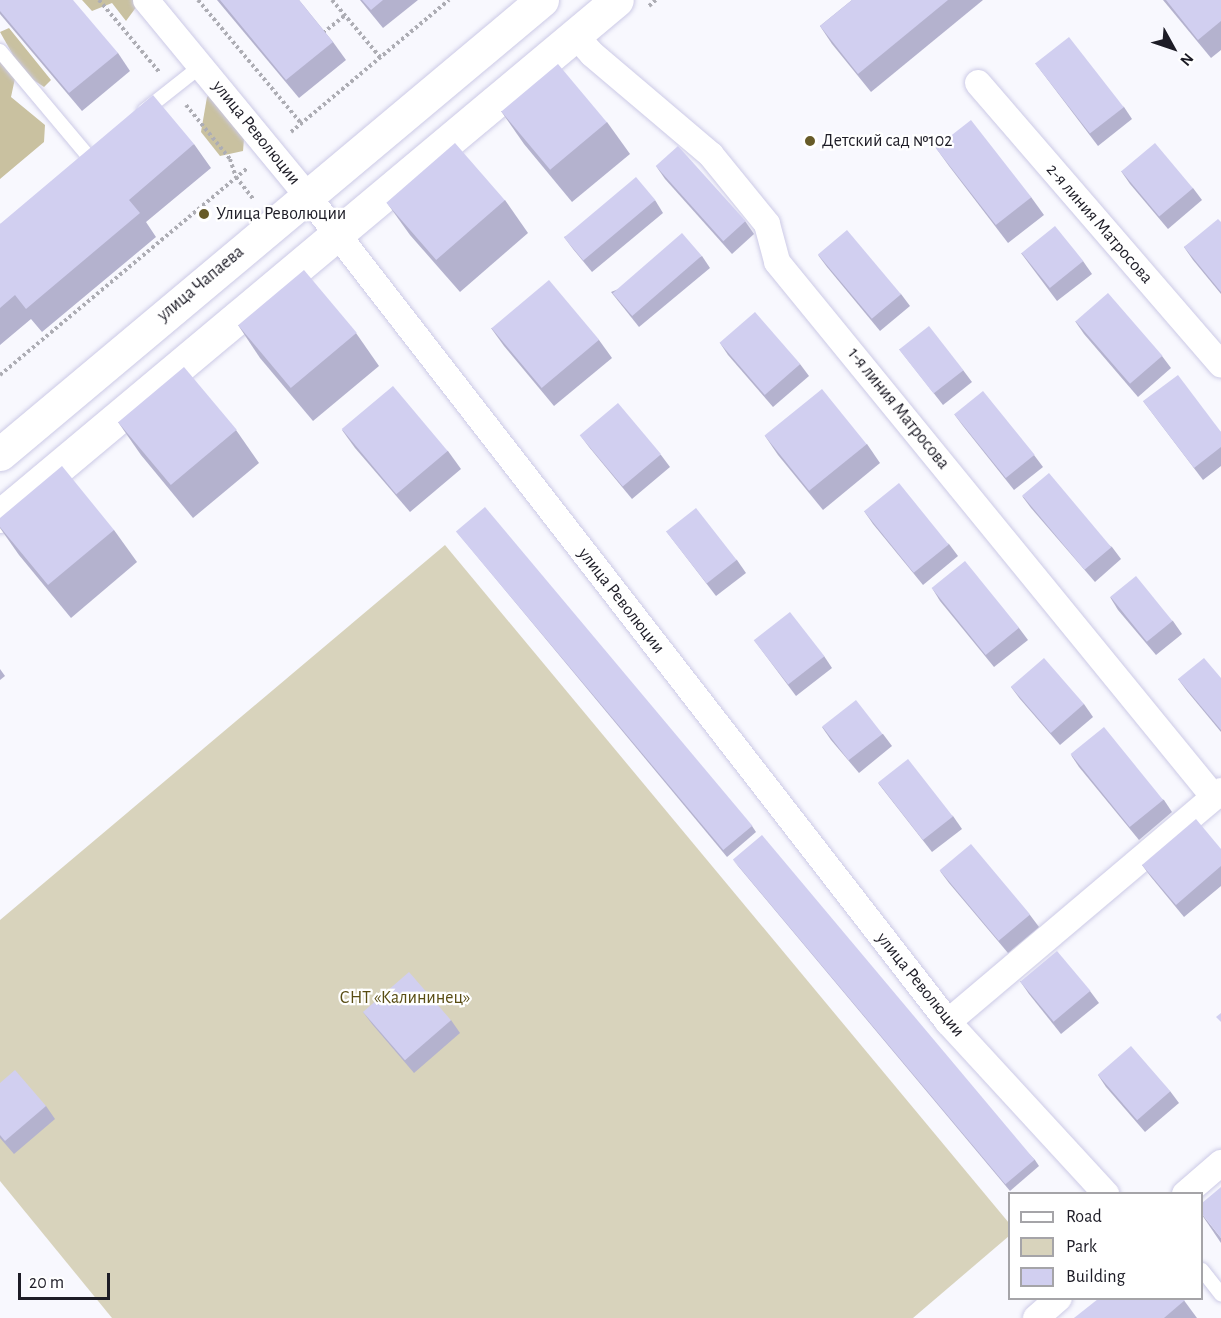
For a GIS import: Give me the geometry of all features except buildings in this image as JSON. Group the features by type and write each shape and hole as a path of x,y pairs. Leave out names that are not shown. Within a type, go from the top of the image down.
{"street":[{"name":"улица Революции","path":"146,0 306,194 948,1022 1104,1192"},
{"name":"улица Чапаева","path":"0,454 306,194 542,0"},
{"path":"0,516 338,236 617,0"},
{"name":"1-я линия Матросова","path":"575,35 592,54 711,155 767,224 777,262 1217,794"},
{"name":"2-я линия Матросова","path":"978,83 1221,365"},
{"path":"948,1022 1217,794"},
{"path":"1187,1192 1221,1163"},
{"path":"1036,1318 1058,1300"}],"lane":[{"path":"0,51 89,157"},
{"path":"131,122 201,66"},
{"path":"1203,1271 1221,1294"}],"path":[{"path":"99,0 230,159 236,177 273,223"},
{"path":"198,0 301,123"},
{"path":"332,0 380,57"},
{"path":"0,375 449,0"},
{"path":"323,33 345,15"}],"green space":[{"name":"СНТ «Калининец»","path":"445,545 1008,1222 1008,1237 913,1318 112,1318 0,1181 0,920"}],"shaded area":[{"path":"82,0 133,0 137,6 126,21 112,3 92,11"},
{"path":"9,28 51,80 44,87 17,69 11,97 45,125 44,142 0,179 0,50 13,55 0,32"},
{"path":"215,90 244,139 243,151 220,156 201,132 207,97"}],"place":[{"name":"Детский сад №102","path":"810,141"},
{"name":"Улица Революции","path":"204,214"}]}
